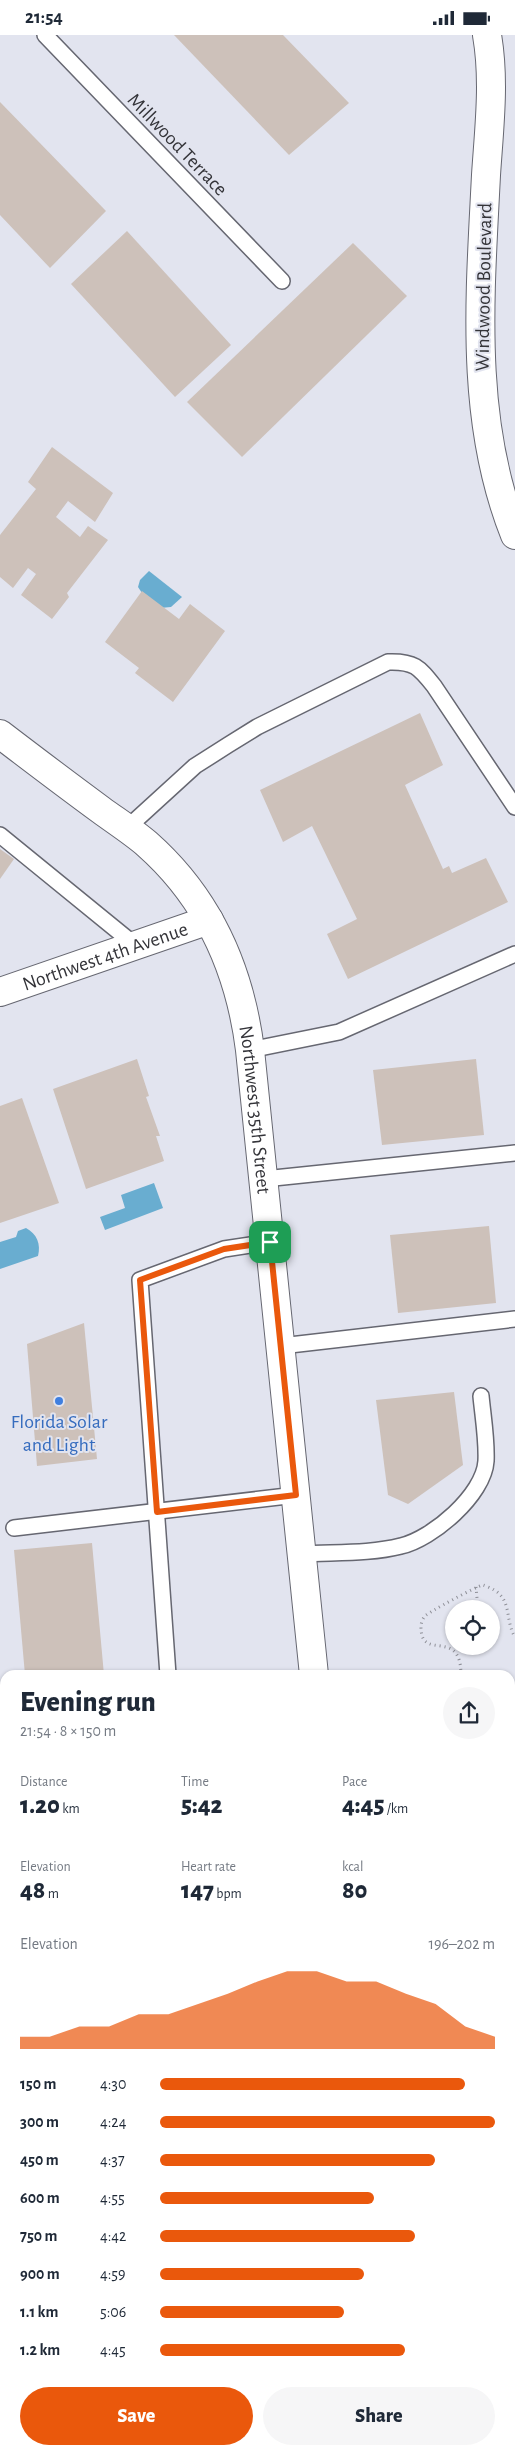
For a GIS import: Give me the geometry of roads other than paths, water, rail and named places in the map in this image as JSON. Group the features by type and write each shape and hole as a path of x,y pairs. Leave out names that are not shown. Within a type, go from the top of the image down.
{"street":[{"name":"Windwood Boulevard","path":"487,35 491,85 479,317 482,389 493,460 515,535"},
{"name":"Northwest 35th Street","path":"0,735 146,844 170,867 209,920 231,965 241,994 250,1050 264,1179 314,1670"},
{"name":"Northwest 4th Avenue","path":"0,992 209,920"}],"lane":[{"name":"Millwood Terrace","path":"45,35 282,281"},
{"path":"126,829 195,766 256,727 388,662 407,661 421,670 434,686 515,807"},
{"path":"0,835 135,945"},
{"path":"250,1050 339,1032 515,954"},
{"path":"264,1179 515,1153"},
{"path":"168,1670 140,1280 224,1249 270,1242"},
{"path":"281,1347 515,1319"},
{"path":"302,1554 384,1550 403,1546 417,1540 456,1512 470,1498 479,1485 486,1462 482,1396"},
{"path":"14,1528 296,1495"}],"water":[{"path":"149,571 182,597 171,607 160,608 144,596 138,587 140,580"},
{"path":"154,1183 163,1208 105,1230 100,1217 125,1208 121,1195"},
{"path":"26,1228 33,1233 37,1240 39,1247 38,1256 0,1269 0,1242 16,1237 18,1231"}],"place":[{"name":"Florida Solar and Light","path":"59,1401"}]}
